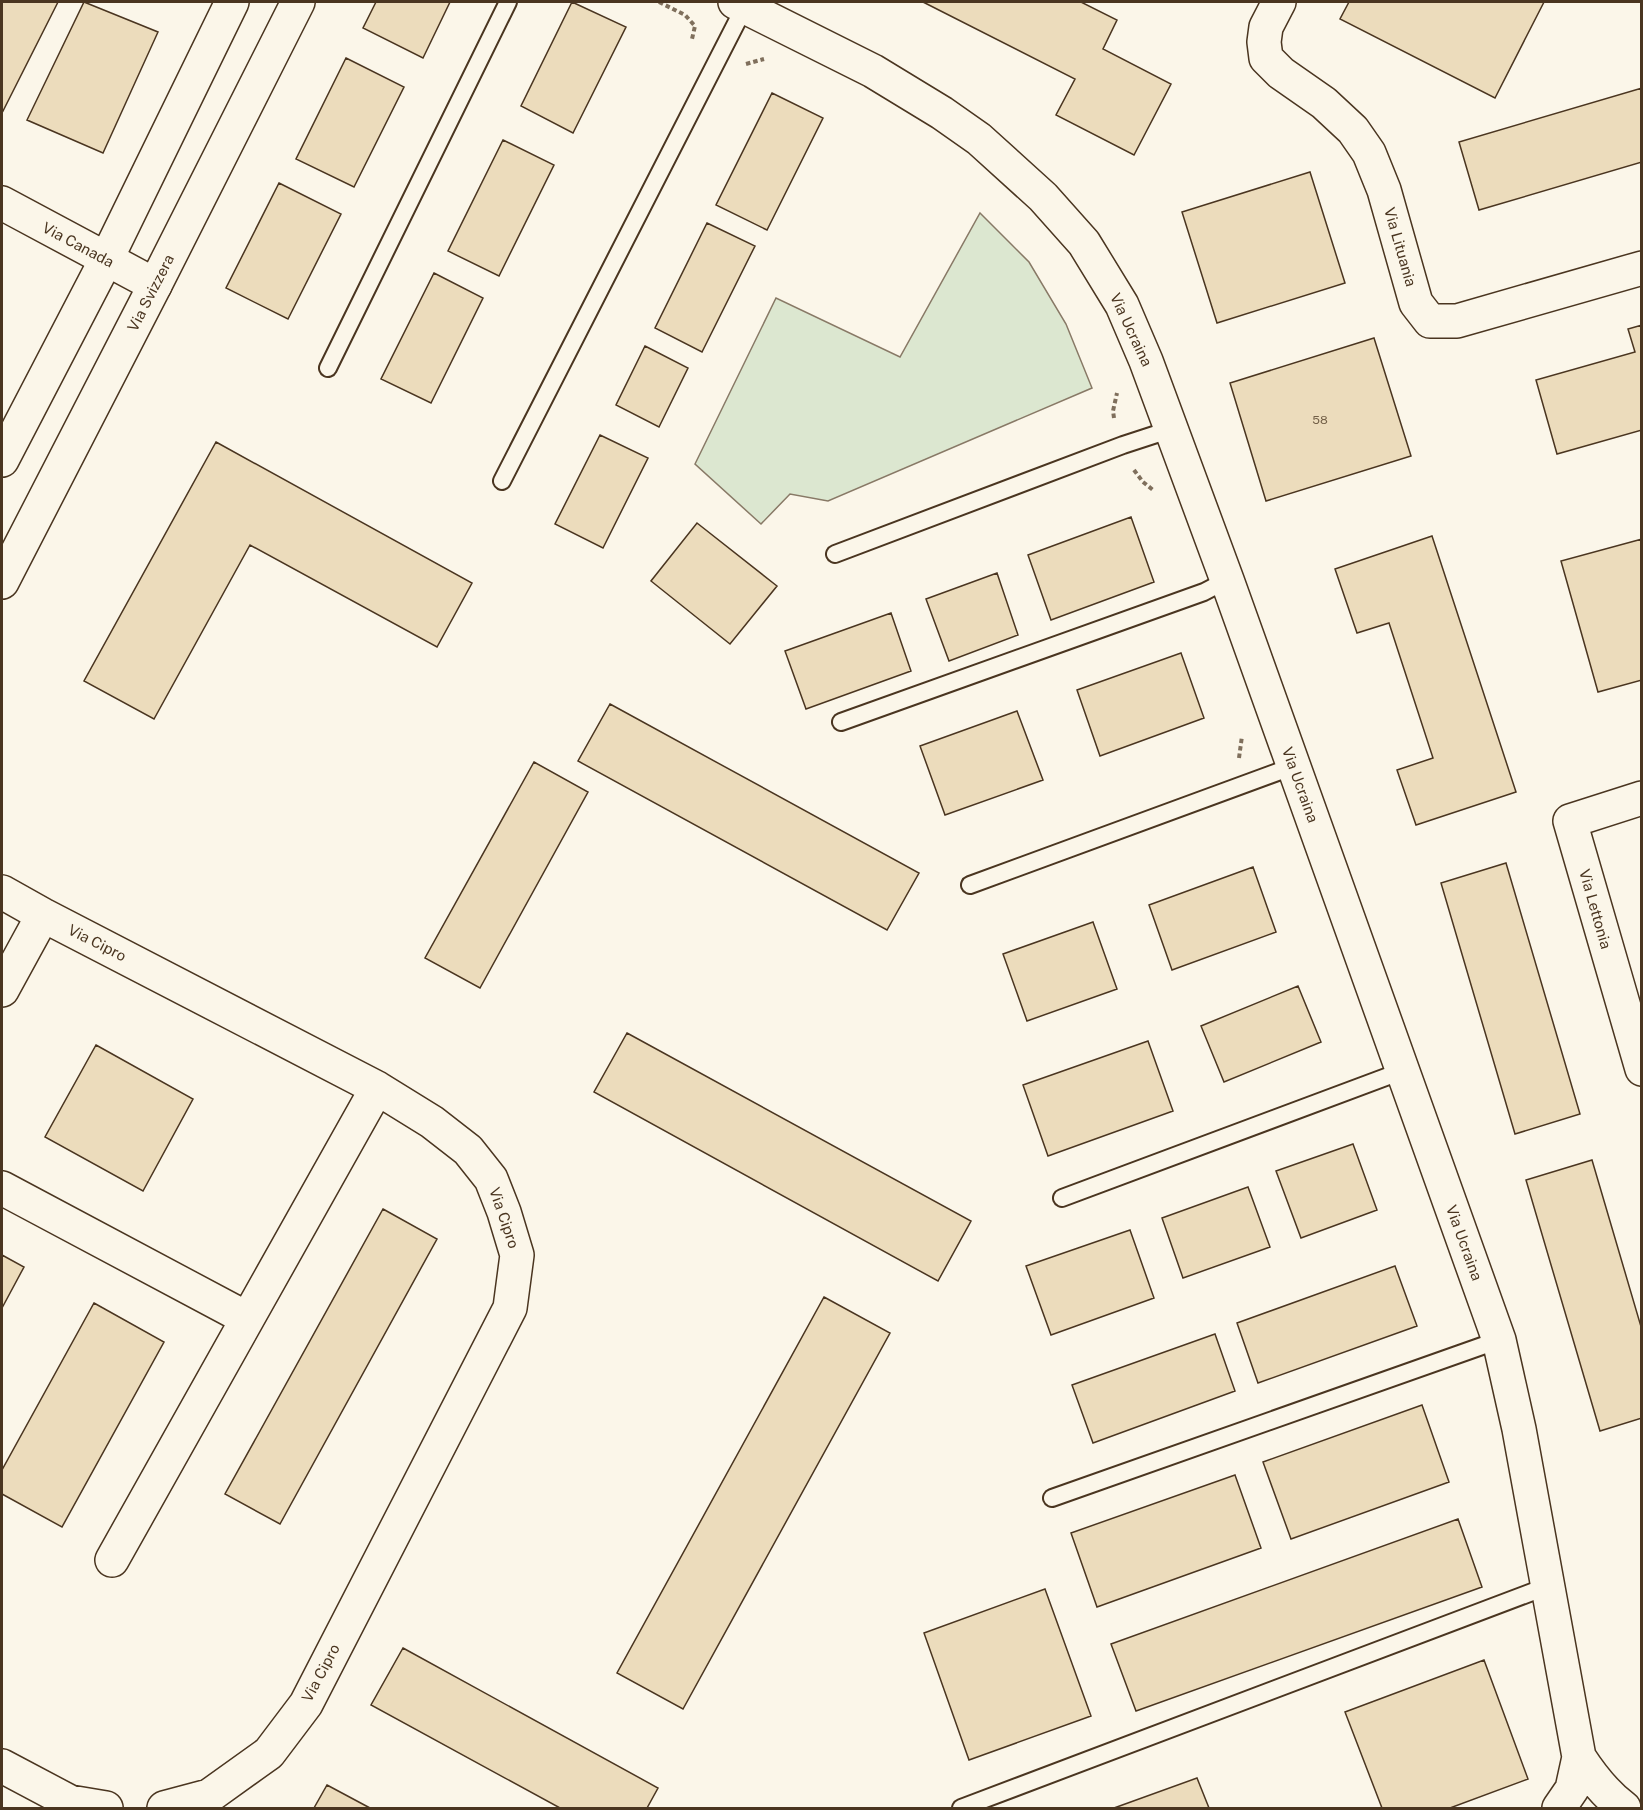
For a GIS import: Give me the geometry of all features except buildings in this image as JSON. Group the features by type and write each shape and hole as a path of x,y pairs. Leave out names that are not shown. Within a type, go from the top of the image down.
{"street":[{"path":"2,460 106,260 232,2"},
{"name":"Via Svizzera","path":"2,582 298,2"},
{"name":"Via Lituania","path":"1279,2 1266,27 1264,42 1266,58 1281,74 1324,103 1353,130 1369,153 1384,190 1416,303 1430,321 1457,321 1641,268"},
{"name":"Via Ucraina","path":"740,4 873,71 979,138 1043,197 1084,243 1122,305 1172,429 1499,1340 1519,1429 1579,1757 1593,1779 1610,1798 1624,1809"},
{"name":"Via Canada","path":"2,203 155,285"},
{"name":"Via Lettonia","path":"1641,798 1570,821 1641,1069"},
{"name":"Via Cipro","path":"2,892 376,1088 432,1122 468,1150 491,1179 517,1255 510,1308 306,1704 269,1753 209,1796 164,1809"},
{"path":"2,990 43,915"},
{"path":"112,1560 376,1088"},
{"path":"2,1188 246,1318"},
{"name":"Via Ucraina","path":"1560,1809 1572,1789 1579,1757"},
{"path":"2,1766 33,1797 106,1809"}],"lane":[{"path":"328,368 508,2"},
{"path":"502,481 740,4"},
{"path":"835,554 1123,445 1172,429"},
{"path":"841,722 1193,596 1227,580"},
{"path":"970,885 1294,766"},
{"path":"1062,1198 1402,1071"},
{"path":"1053,1498 1499,1340"},
{"path":"961,1808 1548,1586"}],"path":[{"path":"659,2 685,15 695,26 692,39"},
{"path":"742,65 764,58 771,60"},
{"path":"1118,384 1113,411 1115,427 1133,469 1143,482 1155,491"},
{"path":"1243,734 1238,763 1243,785"}],"green space":[{"path":"980,213 1029,262 1066,324 1092,388 828,501 790,494 761,524 695,464 776,298 900,357"}]}
